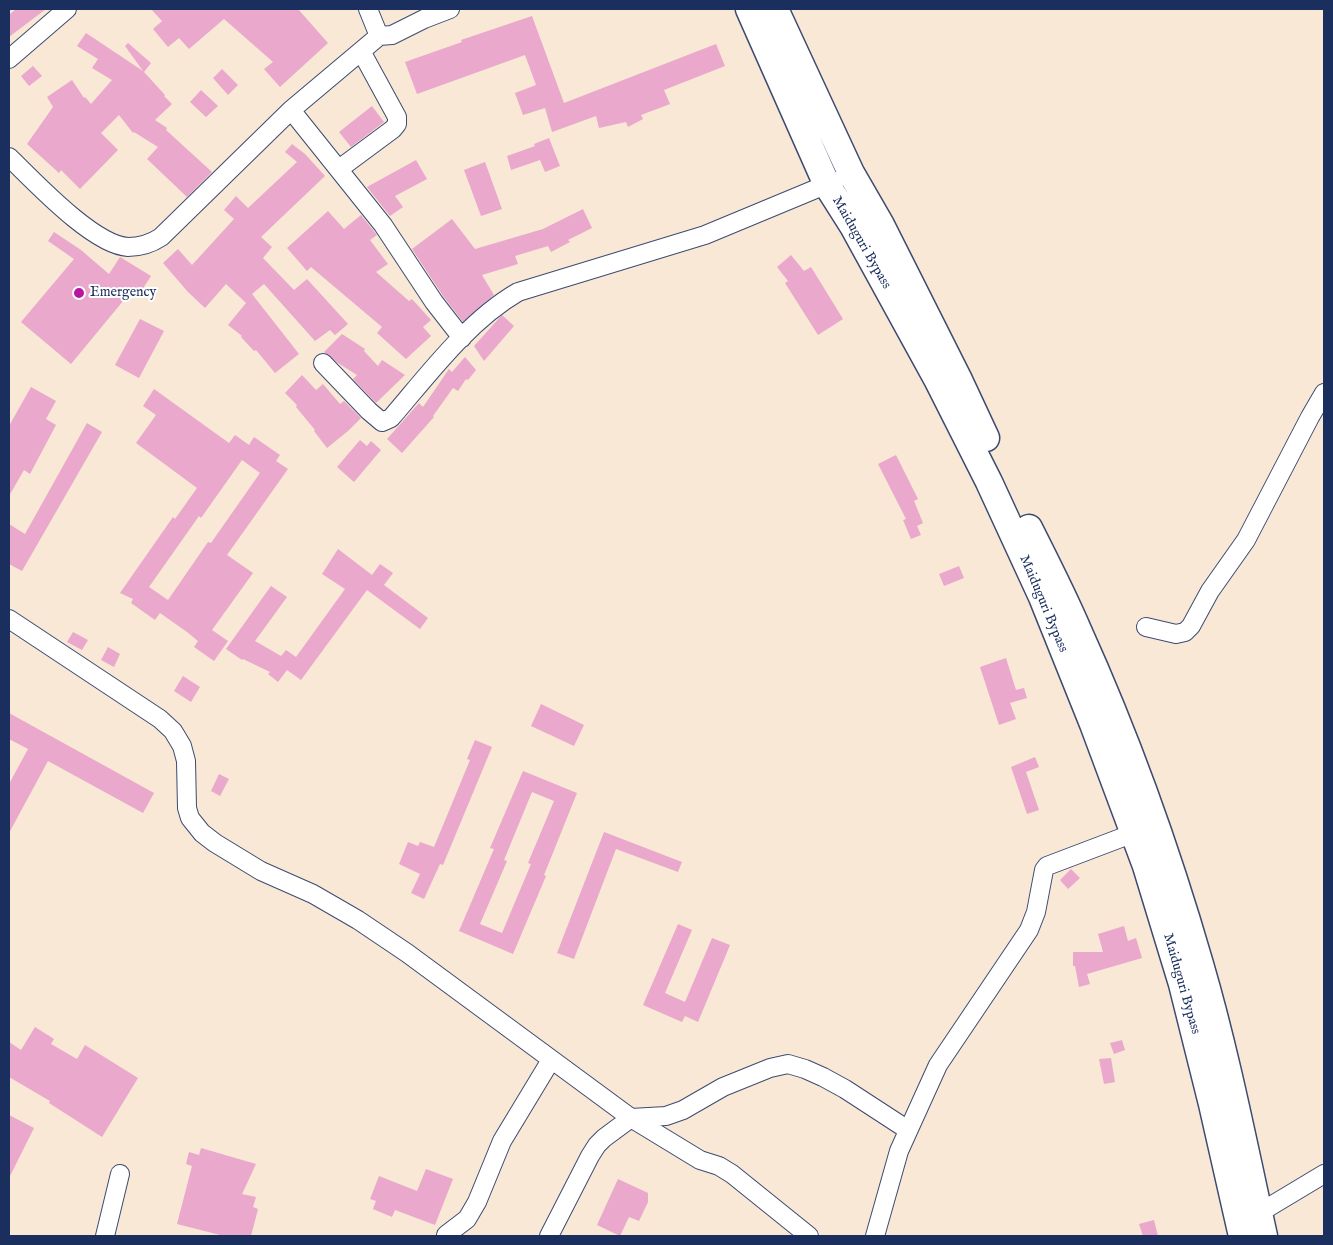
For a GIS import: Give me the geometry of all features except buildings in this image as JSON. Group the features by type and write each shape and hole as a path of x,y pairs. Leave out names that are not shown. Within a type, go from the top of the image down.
{"highway":[{"name":"Maiduguri Bypass","path":"749,9 827,185 853,226 932,371 989,482 1042,597 1093,724 1146,866 1182,984 1212,1104 1251,1226"},
{"name":"Maiduguri Bypass","path":"775,9 851,173 880,224 958,378 1004,479 1066,604 1110,703 1140,780 1200,965 1235,1102 1251,1226"}],"street":[{"path":"9,59 67,9"},
{"path":"368,9 380,36"},
{"path":"9,156 77,220 97,235 128,247 151,243 161,237 291,110 380,36 392,36 424,19 450,9"},
{"path":"339,169 397,124 397,117 361,51"},
{"path":"291,110 383,225 434,302 462,338"},
{"path":"323,363 382,422 390,418 462,338 500,304 518,292 705,235 827,185 851,173"},
{"path":"1146,627 1176,634 1185,632 1191,626 1210,591 1246,540 1324,392"},
{"path":"9,619 152,714 173,731 182,746 186,761 187,808 190,818 202,833 261,871 313,894 381,934 631,1118 700,1160 719,1166 732,1174 809,1236"},
{"path":"876,1236 893,1169 908,1130 938,1065 1029,930 1036,912 1044,870 1047,866 1134,833"},
{"path":"446,1235 467,1220 477,1202 502,1141 550,1060"},
{"path":"549,1236 597,1145 631,1118 666,1116 683,1110 723,1086 770,1068 788,1064 805,1068 845,1089 908,1130"},
{"path":"105,1236 120,1174"},
{"path":"1251,1226 1323,1176"}],"place":[{"name":"Emergency","path":"79,293"}]}
